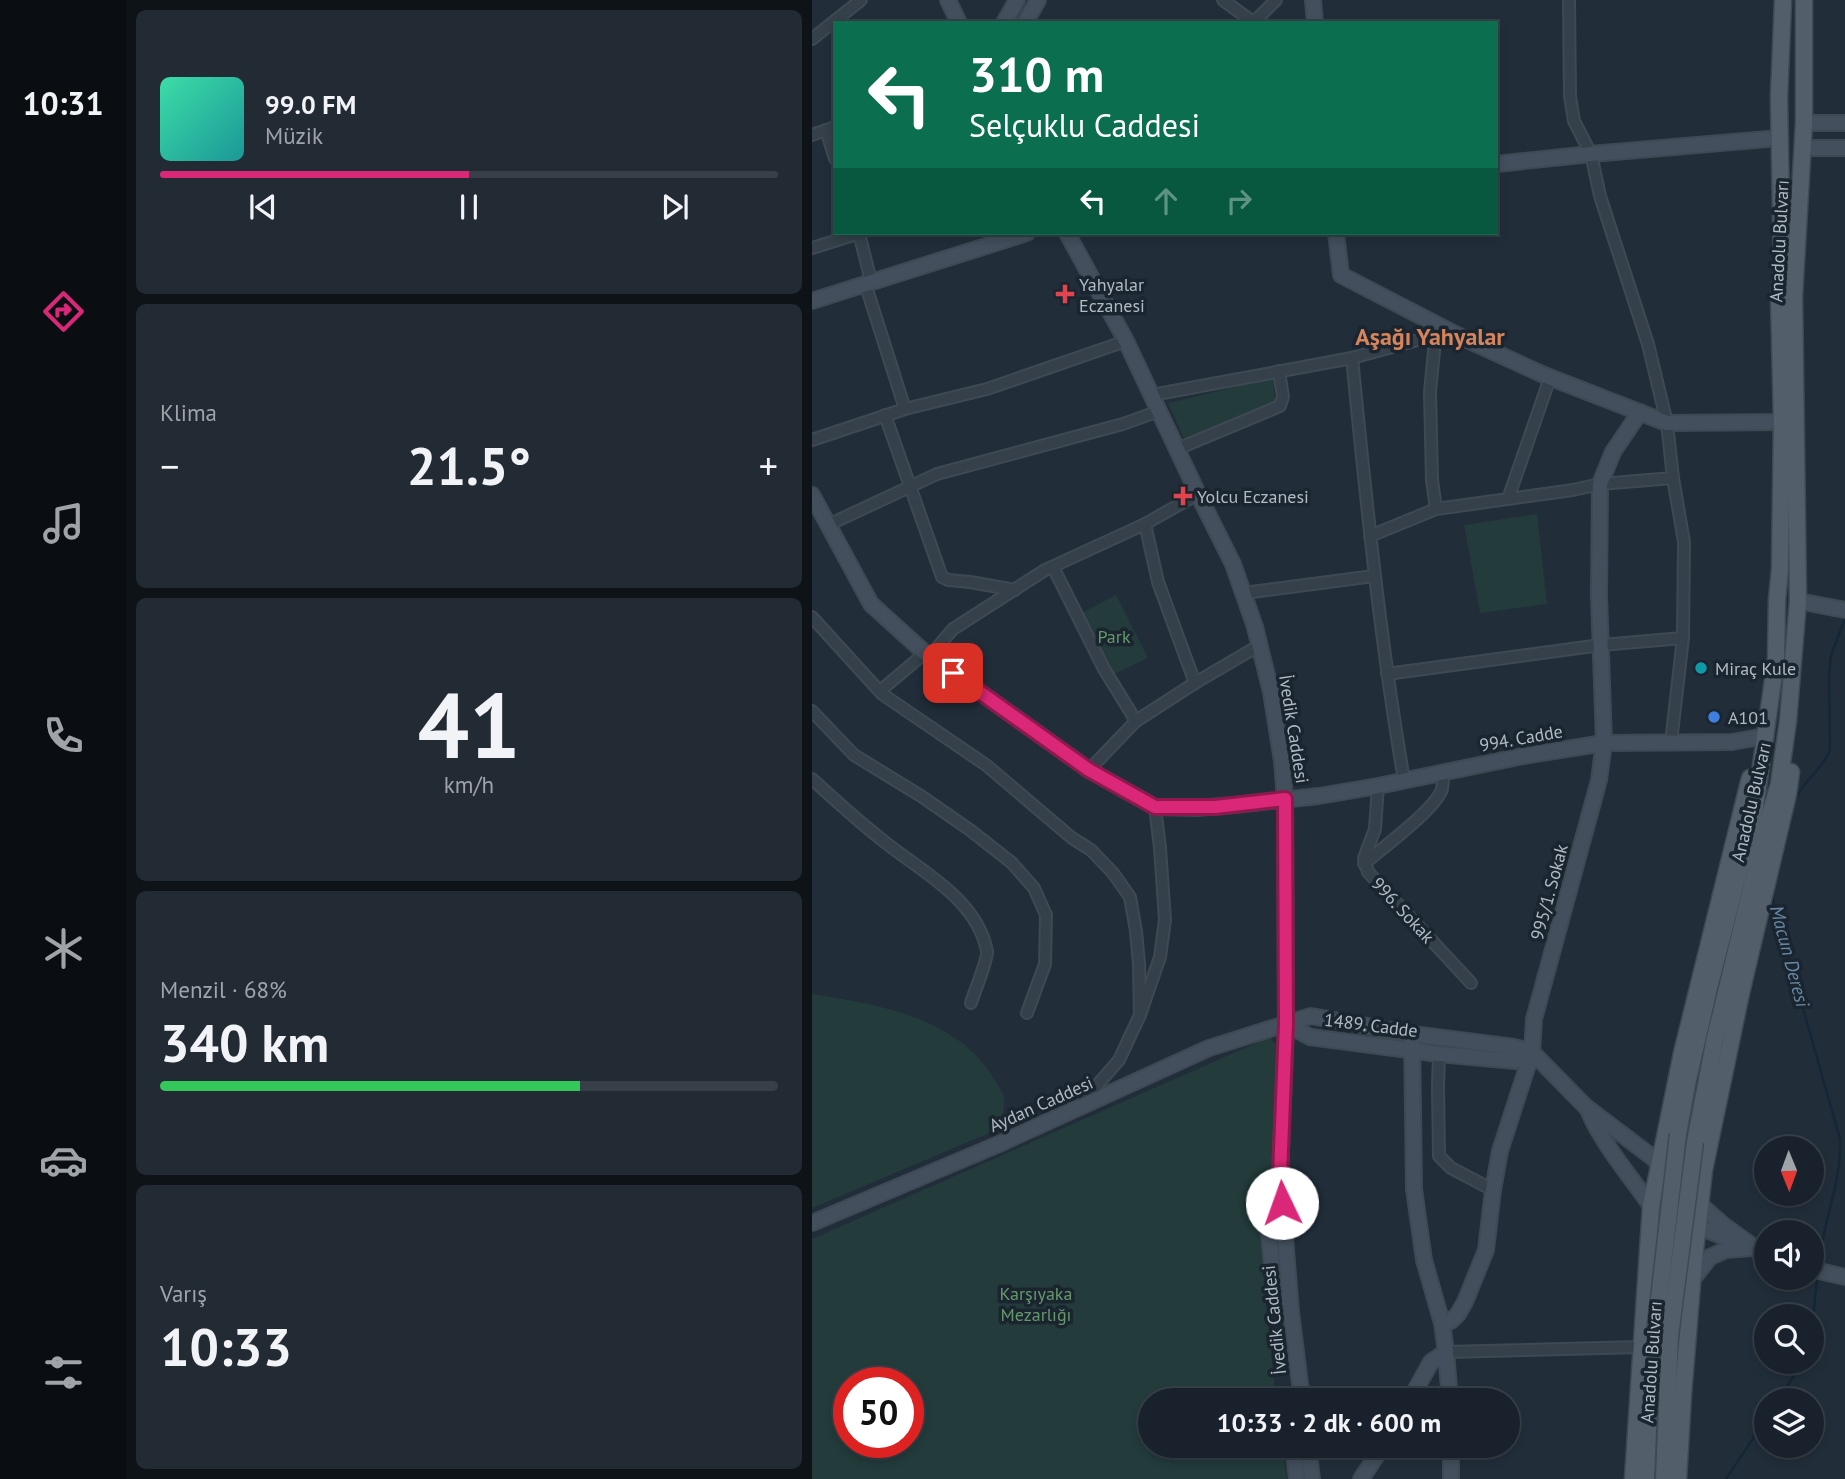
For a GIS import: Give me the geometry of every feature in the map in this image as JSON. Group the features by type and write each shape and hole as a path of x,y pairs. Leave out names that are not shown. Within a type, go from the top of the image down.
{"main road":[{"name":"Anadolu Bulvarı","path":"1664,1479 1662,1335 1678,1134 1709,988 1755,808 1776,659 1782,422 1779,97 1783,0"},
{"name":"Anadolu Bulvarı","path":"1646,1479 1651,1358 1662,1335 1714,1038 1779,784 1788,721 1798,601 1794,296 1804,123 1804,0"},
{"path":"1678,1479 1703,1170 1788,794 1792,761 1788,721"},
{"path":"1633,1479 1651,1206 1682,1053 1723,884 1751,776 1766,736"}],"street":[{"path":"835,21 861,0"},
{"path":"948,0 958,21"},
{"path":"1005,21 1017,0"},
{"path":"1026,21 1038,0"},
{"path":"1223,0 1252,21"},
{"path":"1254,21 1276,0"},
{"path":"1313,0 1315,21"},
{"path":"1569,0 1570,96 1574,121 1591,154 1600,195 1648,344 1667,423 1684,542 1683,638 1671,742"},
{"path":"812,39 833,22"},
{"path":"1804,123 1845,123"},
{"path":"812,135 830,129 833,147"},
{"path":"1498,164 1780,138"},
{"path":"1803,148 1845,148"},
{"path":"812,248 853,235"},
{"path":"859,235 868,282 905,409"},
{"path":"812,301 1021,235"},
{"name":"İvedik Caddesi","path":"1068,235 1126,341 1233,564 1260,645 1277,724 1285,799 1286,1024 1280,1176 1267,1197 1275,1299 1291,1312 1298,1388"},
{"path":"1336,235 1341,275 1436,330 1550,378 1667,423 1782,422"},
{"path":"1152,395 1352,358 1436,330"},
{"path":"1436,330 1430,392 1432,480 1436,509"},
{"path":"812,440 905,409 987,389 1126,341"},
{"path":"1352,358 1374,576 1404,780"},
{"path":"1177,449 1280,406 1283,397 1279,371"},
{"path":"1508,499 1550,378"},
{"path":"828,525 937,474 1122,424 1159,411"},
{"path":"1600,484 1613,452 1640,412"},
{"path":"885,415 942,577 1015,590"},
{"path":"1370,536 1436,509 1600,484 1673,478"},
{"name":"995/1. Sokak","path":"1442,1323 1451,1321 1458,1314 1486,1250 1500,1151 1532,1052 1534,1019 1599,780 1604,743 1600,484"},
{"path":"880,691 927,655 953,629 1015,590 1053,567 1145,524 1198,494"},
{"path":"812,495 816,509 828,525 871,604 927,655 1089,770 1155,807 1165,920 1160,957 1140,1015 1119,1060 1074,1111"},
{"path":"1145,524 1158,582 1195,683"},
{"path":"1053,567 1104,669 1136,721"},
{"path":"1244,593 1374,576"},
{"path":"1798,601 1844,610"},
{"path":"812,617 880,691 986,765 1072,838 1091,850 1113,873 1130,897 1139,964 1140,1015"},
{"path":"1387,674 1601,645 1683,638"},
{"path":"1089,770 1136,721 1260,645"},
{"path":"812,711 854,755 970,830 1012,863 1034,888 1046,915 1045,964 1027,1013"},
{"name":"994. Cadde","path":"1155,807 1196,808 1319,796 1604,743 1732,742 1766,736"},
{"path":"1364,864 1437,799 1442,789 1444,772"},
{"path":"812,779 859,821 964,904 978,925 988,954 971,1003"},
{"name":"996. Sokak","path":"1378,786 1375,829 1365,853 1364,864 1368,872 1471,983"},
{"name":"1489. Cadde","path":"1286,1024 1311,1016 1532,1052"},
{"name":"1489. Cadde","path":"1286,1024 1310,1037 1439,1054 1515,1061 1532,1052"},
{"name":"Aydan Caddesi","path":"812,1223 1074,1111 1209,1048 1286,1024"},
{"path":"1412,1034 1414,1189 1424,1260 1442,1323 1449,1388"},
{"path":"1532,1052 1586,1107 1652,1157 1722,1224 1754,1246"},
{"path":"1439,1054 1439,1156 1451,1168 1493,1190"},
{"path":"1586,1107 1593,1123 1651,1206 1754,1248"},
{"path":"1692,1280 1710,1257 1726,1251 1754,1250"},
{"path":"1824,1272 1845,1277"},
{"path":"1417,1388 1431,1362 1446,1352 1641,1347"},
{"path":"1294,1458 1297,1479"},
{"path":"1309,1458 1312,1479"},
{"path":"1361,1479 1375,1458"},
{"path":"1451,1458 1451,1479"}],"green space":[{"path":"1273,378 1275,402 1184,439 1168,403"},
{"path":"1537,514 1547,604 1480,613 1464,525"},
{"name":"Park","path":"1116,595 1148,658 1112,675 1080,614"},
{"path":"812,994 862,1003 914,1017 959,1041 978,1058 1001,1091 1004,1100 1002,1120 987,1134 812,1208"},
{"name":"Karşıyaka Mezarlığı","path":"1270,1037 1277,1046 1272,1222 1266,1305 1275,1388 1138,1388 1138,1458 1284,1458 1287,1479 812,1479 812,1239"}],"waterway":[{"name":"Macun Deresi","path":"1794,801 1830,750 1831,655 1845,619"},
{"name":"Macun Deresi","path":"1772,893 1840,1139 1838,1170 1824,1232"},
{"name":"Macun Deresi","path":"1814,1304 1816,1290"},
{"name":"Macun Deresi","path":"1786,1388 1795,1374"},
{"name":"Macun Deresi","path":"1726,1479 1754,1437"}],"place":[{"name":"Yahyalar Eczanesi","path":"1065,294"},
{"name":"Yolcu Eczanesi","path":"1183,496"},
{"name":"Miraç Kule","path":"1701,668"},
{"name":"A101","path":"1714,717"}],"district":[{"name":"Aşağı Yahyalar","path":"1430,336"}],"route":[{"path":"953,673 1089,770 1155,807 1215,807 1285,799 1286,1024 1280,1176 1282,1203"}]}
